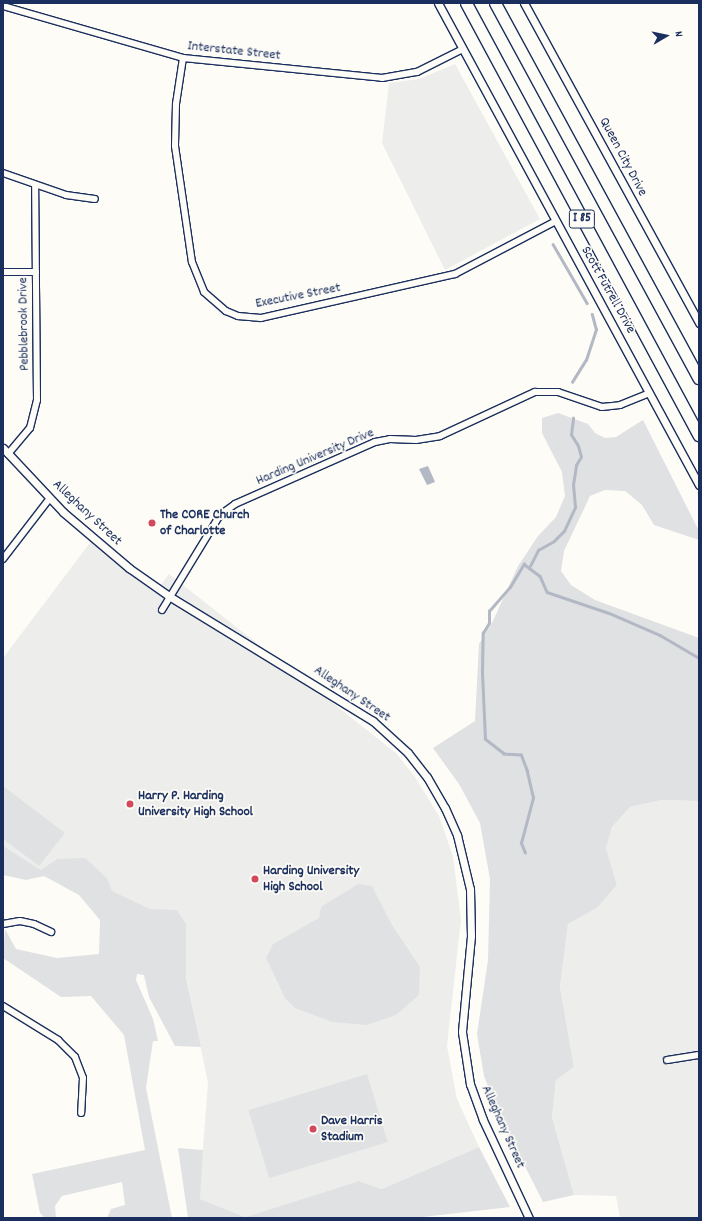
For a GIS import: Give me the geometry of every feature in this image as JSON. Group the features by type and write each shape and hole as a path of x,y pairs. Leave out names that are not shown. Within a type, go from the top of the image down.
{"highway":[{"name":"I 85","path":"466,3 699,435"},
{"name":"I 85","path":"495,3 699,378"}],"street":[{"name":"Scott Futrell Drive","path":"438,3 699,484"},
{"name":"Queen City Drive","path":"524,3 699,323"},
{"name":"Interstate Street","path":"3,6 183,58 388,78 417,72 463,49"},
{"name":"Executive Street","path":"183,58 176,104 175,146 192,262 204,292 216,305 238,316 261,318 455,274 556,221"},
{"path":"3,173 66,196 95,200"},
{"name":"Pebblebrook Drive","path":"6,451 30,428 37,407 35,185"},
{"path":"3,272 36,272"},
{"name":"Harding University Drive","path":"162,610 169,596 220,515 235,504 375,442 390,439 416,440 440,436 535,392 558,392 602,407 620,405 650,393"},
{"name":"Alleghany Street","path":"6,451 50,498 107,551 169,596 373,721 408,754 440,797 457,835 470,889 471,936 462,1032 467,1070 476,1102 529,1218"},
{"path":"3,559 50,498"},
{"path":"3,924 20,921 34,924 51,932"},
{"path":"3,1006 58,1040 75,1057 83,1078 81,1113"},
{"path":"667,1060 699,1055"}],"shaded area":[{"path":"455,64 540,219 445,270 382,143 389,83 419,79"},
{"path":"558,413 588,424 595,433 605,438 616,437 643,420 699,531 699,540 654,525 642,505 625,491 605,490 590,496 564,551 561,571 571,585 595,600 699,638 699,801 661,800 630,807 612,827 606,848 617,885 597,908 568,924 560,987 574,1067 556,1080 552,1117 574,1195 543,1202 499,1115 484,1076 477,1034 488,960 490,879 480,823 459,784 433,748 475,721 479,644 492,623 518,566 538,536 556,517 565,496 562,472 542,433 542,418"},
{"path":"428,466 435,482 427,485 419,469"},
{"name":"Harding University High School","path":"92,540 158,589 169,574 396,753 415,777 439,816 453,856 461,920 447,1046 457,1099 479,1147 382,1189 359,1181 245,1217 199,1199 208,1083 177,933 103,891 3,866 3,658"},
{"path":"3,786 65,833 39,866 3,839"},
{"path":"661,800 699,801 699,1218 620,1218 616,1196 574,1195 552,1117 556,1080 574,1067 560,987 568,924 597,908 617,885 606,848 612,827 630,807"},
{"path":"3,846 41,870 57,859 85,858 107,878 112,891 150,909 177,910 186,924 186,978 201,1047 175,1046 149,997 144,975 137,974 136,980 153,1019 158,1041 153,1041 146,1088 172,1218 107,1218 111,1209 125,1205 122,1182 62,1196 55,1206 56,1218 45,1218 40,1213 32,1174 145,1150 124,1035 91,996 61,997 3,958 5,929 16,949 57,958 99,954 100,920 79,895 44,876 26,880 3,875"},
{"path":"358,884 372,886 392,925 420,967 419,995 396,1015 367,1025 332,1022 295,1008 285,998 266,958 273,944 319,918 321,907"},
{"path":"367,1074 388,1142 269,1178 248,1110"},
{"path":"479,1147 510,1207 414,1218 188,1218 178,1148 203,1150 200,1199 245,1217 359,1181 382,1189"}],"waterway":[{"path":"553,244 587,303"},
{"path":"572,382 586,360 596,330 592,315"},
{"path":"530,566 538,550 554,541 564,531 575,507 573,485 576,465 581,457 578,446 571,435 573,418"},
{"path":"525,853 521,843 533,798 527,771 521,755 504,754 485,739 482,672 483,633 489,623 489,611 510,587 524,564 540,576 547,592 609,613 660,635 699,658"}],"place":[{"name":"The CORE Church of Charlotte","path":"152,523"},
{"name":"Harry P. Harding University High School","path":"130,804"},
{"name":"Harding University High School","path":"255,879"},
{"name":"Dave Harris Stadium","path":"313,1129"}]}
